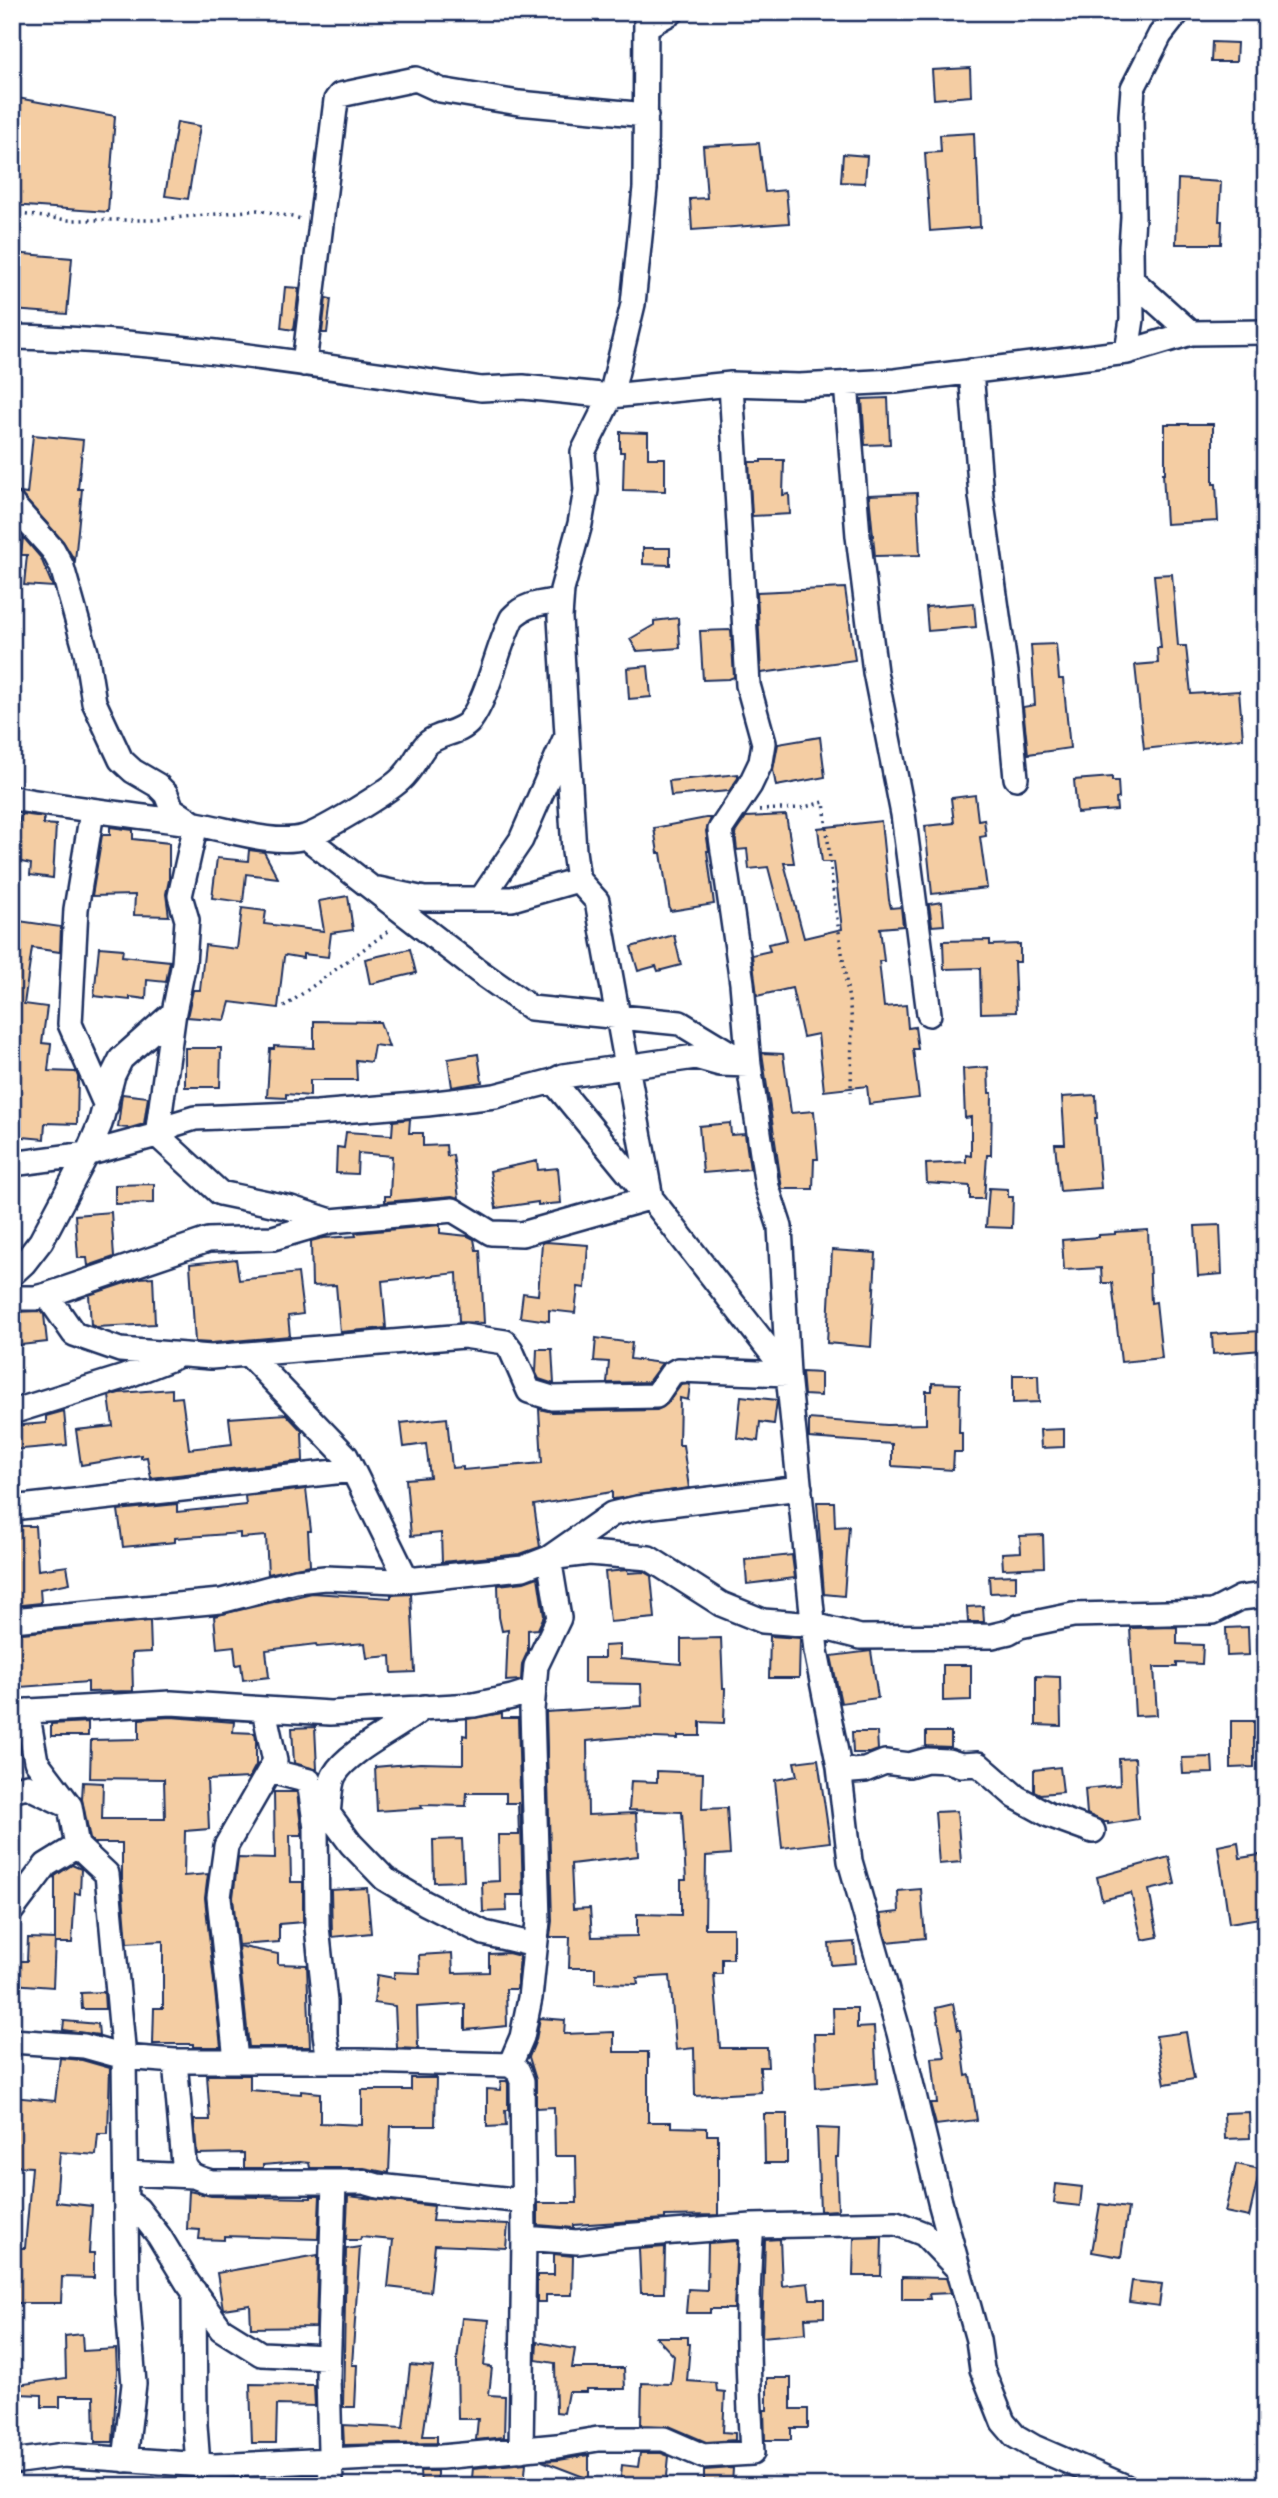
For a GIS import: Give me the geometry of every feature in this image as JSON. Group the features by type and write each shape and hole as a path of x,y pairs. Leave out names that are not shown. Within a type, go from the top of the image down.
{"street":[{"path":"672,12 646,19 645,188 633,304 611,396 583,452 586,490 561,600 574,851 578,880 597,901 651,1198 789,1374"},
{"path":"1128,352 1132,319 1133,88 1160,35 1178,12"},
{"path":"304,364 336,100 340,95 416,79 440,90 519,103 646,115"},
{"path":"1131,279 1191,333"},
{"path":"12,337 58,338 220,352 481,389 523,387 611,396 731,384 799,386 895,381 1128,352 1191,333 1266,332"},
{"path":"971,371 981,496 1006,672 1016,778"},
{"path":"846,383 858,536 875,672 903,814 929,1014"},
{"path":"731,384 748,685 764,743 761,762 750,785 720,830 767,1187 780,1227 789,1374 816,1651 839,1767 850,1861 899,2033 978,2340 982,2369 1003,2422 1015,2436 1034,2447 1124,2486"},
{"path":"12,504 53,550 62,567 86,653 94,702 121,760 133,771 157,785 166,794 172,809 196,824"},
{"path":"12,798 92,812 196,824 283,840 306,836 387,790 417,762 424,747 432,739 465,727 480,703 512,618 518,611 532,604 561,600"},
{"path":"481,899 522,840 567,735"},
{"path":"92,812 76,909 70,1024 106,1106"},
{"path":"157,1135 174,1012 184,963 187,920 180,896 196,824"},
{"path":"306,836 531,1008 680,1023 749,1065"},
{"path":"371,888 424,899 512,899 578,880"},
{"path":"12,1273 24,1263 41,1241 87,1154 106,1106 113,1075 121,1059 174,1012"},
{"path":"12,1164 87,1154 157,1135 195,1118 317,1113 495,1096 554,1081 563,1076 695,1057 720,1064 749,1065"},
{"path":"12,1298 47,1295 208,1240 273,1238 331,1221 453,1210 491,1233 522,1234 649,1198 554,1081"},
{"path":"157,1135 220,1193 292,1208 331,1221"},
{"path":"47,1295 74,1334 120,1350 211,1357 464,1336 505,1342 529,1391 552,1398 656,1396 671,1374 678,1370 789,1374"},
{"path":"248,1354 346,1456 406,1578"},
{"path":"12,1412 124,1377 180,1355"},
{"path":"12,1508 353,1470"},
{"path":"12,1620 221,1601 296,1581 325,1578 397,1581 523,1568 549,1558 612,1514 637,1508 800,1488"},
{"path":"549,1558 589,1553 649,1558 720,1604 763,1620 814,1625 860,1637 992,1636 1020,1626 1073,1615 1213,1612 1240,1598 1266,1595"},
{"path":"510,2065 522,2037 530,1998 538,1922 532,1710 536,1666 559,1618 549,1558"},
{"path":"125,2460 134,2384 127,2293 124,2057 107,1874 77,1846 70,1806 36,1761 19,1711 171,1703 331,1713 474,1705 512,1698 534,1690"},
{"path":"270,1771 309,1781 334,1775 359,1750 424,1707"},
{"path":"236,2060 219,1897 226,1846 275,1761 264,1710"},
{"path":"839,1767 852,1771 865,1770 885,1762 909,1765 928,1760 961,1765 978,1764 1016,1797 1049,1815 1093,1831"},
{"path":"334,1775 328,1813 351,1844 385,1879 484,1933 535,1945"},
{"path":"309,1781 316,1828 317,1927 329,2061"},
{"path":"12,1790 27,1786 70,1806"},
{"path":"12,1910 46,1865 77,1846"},
{"path":"12,2040 84,2046 124,2057 175,2062 236,2060 510,2065 518,2071 522,2081 524,2201 521,2450"},
{"path":"175,2062 184,2164 192,2176"},
{"path":"126,2173 192,2176 211,2182 364,2182 377,2186 524,2201"},
{"path":"331,2486 328,2357 334,2182"},
{"path":"126,2201 138,2209 159,2236 221,2329 261,2354 328,2357"},
{"path":"524,2238 577,2242 752,2226 896,2223 924,2234 958,2270"},
{"path":"12,2462 64,2455 215,2466 441,2457 521,2450 598,2439 664,2439 703,2456 752,2453 747,2361 747,2273 752,2226"},
{"path":"194,2291 198,2465"}],"path":[{"path":"12,213 68,220 153,220 258,210 321,224"},
{"path":"733,811 801,808 824,802 834,898 852,1021 852,1092"},
{"path":"284,1007 390,930 415,921"}],"building":[{"path":"1212,42 1237,43 1236,62 1211,62"},
{"path":"970,68 971,96 934,99 932,70"},
{"path":"12,97 115,116 108,212 12,205"},
{"path":"177,122 200,126 188,199 165,196"},
{"path":"974,133 980,227 930,231 925,153 941,152 940,135"},
{"path":"759,143 765,192 786,190 789,223 692,230 690,199 707,198 703,146"},
{"path":"843,154 867,156 865,183 841,182"},
{"path":"1178,179 1221,182 1221,244 1176,244"},
{"path":"12,253 72,258 67,314 12,310"},
{"path":"285,287 299,288 294,330 281,328"},
{"path":"326,298 331,299 327,333 322,333"},
{"path":"888,398 890,444 865,445 862,399"},
{"path":"1165,424 1213,424 1213,484 1216,484 1218,521 1166,524 1163,473"},
{"path":"620,432 648,433 648,458 665,458 665,491 623,490 624,452 620,452"},
{"path":"33,435 83,440 78,489 82,489 75,561 63,541 20,493 27,494"},
{"path":"784,460 783,495 789,494 790,514 752,516 749,462"},
{"path":"917,493 920,555 875,556 869,495"},
{"path":"23,537 41,558 53,587 24,585 27,555 21,555"},
{"path":"643,548 670,548 670,565 643,564"},
{"path":"1172,574 1178,646 1186,646 1191,694 1239,691 1243,738 1144,749 1135,665 1158,663 1157,648 1161,648 1154,575"},
{"path":"845,588 855,660 761,673 757,592"},
{"path":"974,603 976,627 928,631 926,607"},
{"path":"678,618 680,648 637,651 630,639 654,625 654,621"},
{"path":"731,630 734,677 703,680 700,631"},
{"path":"1056,644 1059,679 1063,679 1070,748 1028,754 1023,707 1035,705 1031,645"},
{"path":"648,666 651,697 629,699 627,668"},
{"path":"820,737 825,777 776,786 773,770 778,744"},
{"path":"738,774 729,791 671,796 669,781"},
{"path":"1112,777 1112,781 1118,781 1117,810 1077,813 1074,780"},
{"path":"975,795 978,820 984,819 986,836 980,837 987,888 932,894 925,826 954,823 951,798"},
{"path":"21,814 44,817 43,824 56,825 53,878 30,875 31,864 12,860 12,822 19,823"},
{"path":"786,815 794,863 784,863 804,938 842,929 834,862 822,862 818,828 881,821 889,900 891,908 901,907 903,926 880,928 884,961 879,961 884,1007 906,1005 908,1028 915,1027 918,1049 913,1049 919,1098 869,1104 867,1086 824,1091 818,1034 803,1037 792,988 757,996 752,955 770,951 768,944 787,940 768,867 749,869 747,849 737,850 735,833 746,817"},
{"path":"711,818 706,831 714,904 670,911 661,853 658,853 654,828"},
{"path":"110,827 133,830 133,839 169,843 169,880 166,894 169,916 134,915 135,895 92,896 102,835 110,835"},
{"path":"249,850 264,852 278,878 246,874 243,902 212,898 217,858 248,861"},
{"path":"348,896 353,930 331,933 328,957 303,954 303,958 286,955 284,957 278,1008 230,1002 225,1020 187,1017 193,990 200,990 205,945 237,949 242,908 266,911 264,924 324,931 319,901"},
{"path":"942,902 944,925 932,926 929,904"},
{"path":"12,920 61,927 60,952 32,948 24,1004 47,1007 42,1043 51,1044 48,1071 76,1072 77,1124 45,1123 44,1139 12,1136"},
{"path":"674,935 681,965 658,971 656,966 638,971 631,947"},
{"path":"990,940 990,945 1020,944 1020,962 1014,962 1016,1012 981,1013 980,968 944,969 943,941"},
{"path":"99,947 123,949 122,956 170,961 166,982 147,980 146,999 94,996"},
{"path":"410,949 416,973 370,984 365,959"},
{"path":"314,1021 380,1022 389,1047 374,1045 371,1062 356,1060 357,1080 310,1080 310,1096 286,1094 286,1098 267,1097 270,1049 274,1049 274,1046 314,1048"},
{"path":"185,1048 221,1048 220,1087 185,1087"},
{"path":"762,1053 783,1054 791,1113 814,1111 818,1159 814,1159 813,1189 782,1189"},
{"path":"478,1054 482,1082 452,1087 448,1059"},
{"path":"988,1067 989,1093 992,1093 991,1155 987,1155 984,1199 970,1199 970,1186 927,1183 926,1164 966,1162 966,1155 971,1156 971,1117 965,1118 963,1069"},
{"path":"122,1094 148,1097 144,1124 130,1128 118,1127"},
{"path":"1096,1095 1095,1118 1101,1188 1060,1191 1055,1144 1065,1144 1062,1097"},
{"path":"410,1119 409,1133 423,1133 423,1146 446,1145 447,1156 453,1155 459,1198 452,1196 385,1202 385,1196 390,1196 392,1156 358,1153 357,1174 336,1173 337,1147 344,1148 346,1132 392,1135 393,1121"},
{"path":"730,1123 731,1135 745,1134 750,1169 703,1173 699,1126"},
{"path":"537,1161 538,1170 558,1168 561,1203 538,1205 538,1202 496,1208 490,1171"},
{"path":"154,1184 154,1203 115,1204 115,1185"},
{"path":"989,1188 1008,1189 1008,1197 1013,1197 1012,1228 986,1227"},
{"path":"111,1212 114,1257 88,1266 87,1258 78,1258 75,1215"},
{"path":"440,1225 440,1233 468,1236 474,1239 476,1250 480,1250 484,1323 459,1322 457,1273 382,1281 386,1328 340,1332 336,1285 312,1286 311,1241 356,1236 355,1233"},
{"path":"1220,1225 1222,1274 1198,1276 1195,1226"},
{"path":"1148,1230 1151,1303 1156,1302 1162,1358 1121,1362 1112,1283 1102,1283 1101,1268 1064,1270 1062,1240"},
{"path":"542,1243 588,1245 585,1288 578,1287 575,1313 549,1310 549,1321 520,1317 523,1293 538,1295"},
{"path":"832,1250 876,1253 871,1347 827,1343"},
{"path":"236,1259 239,1280 298,1273 303,1314 288,1316 290,1336 195,1342 190,1264"},
{"path":"153,1277 155,1324 91,1325 89,1295 140,1278"},
{"path":"41,1311 44,1315 47,1342 12,1346 12,1312"},
{"path":"1261,1331 1262,1350 1213,1354 1212,1334"},
{"path":"596,1338 632,1343 630,1359 662,1363 648,1382 607,1383 609,1362 594,1361"},
{"path":"537,1349 552,1349 554,1384 539,1379 536,1373"},
{"path":"802,1372 821,1373 821,1396 804,1395"},
{"path":"1013,1375 1038,1375 1039,1402 1013,1403"},
{"path":"932,1383 960,1384 959,1433 962,1433 962,1452 954,1452 953,1470 892,1466 892,1444 809,1438 809,1419 887,1425 926,1424 926,1391 932,1391"},
{"path":"690,1384 688,1400 680,1398 679,1445 683,1445 689,1488 614,1499 612,1492 534,1505 540,1547 520,1554 442,1562 441,1533 411,1536 406,1479 430,1477 426,1444 404,1447 401,1423 447,1418 452,1468 463,1467 463,1470 542,1463 539,1409 552,1412 657,1410 667,1404 681,1385"},
{"path":"172,1389 172,1398 182,1397 189,1449 232,1444 229,1418 286,1414 302,1431 303,1461 151,1478 147,1457 141,1458 141,1455 81,1465 76,1430 113,1426 109,1396"},
{"path":"741,1396 777,1400 774,1424 760,1422 758,1441 737,1438"},
{"path":"64,1411 67,1445 12,1450 12,1426 46,1423 46,1416"},
{"path":"1064,1429 1064,1447 1041,1448 1040,1430"},
{"path":"306,1489 311,1531 308,1531 310,1565 268,1574 266,1536 240,1538 240,1533 175,1538 175,1542 123,1547 118,1510 177,1504 177,1512 246,1505 245,1496"},
{"path":"817,1502 834,1502 835,1527 849,1526 844,1596 824,1594"},
{"path":"12,1526 35,1526 38,1570 67,1566 70,1583 40,1589 41,1603 12,1606"},
{"path":"1043,1535 1044,1567 1003,1569 1002,1553 1021,1552 1020,1536"},
{"path":"792,1555 795,1578 747,1584 745,1560"},
{"path":"627,1570 628,1573 644,1572 651,1576 655,1618 610,1622 605,1572"},
{"path":"1016,1575 1016,1592 990,1593 989,1576"},
{"path":"538,1577 544,1616 538,1629 528,1630 528,1651 522,1664 521,1680 506,1681 508,1630 502,1631 498,1585 524,1582"},
{"path":"312,1593 391,1598 391,1595 411,1594 415,1672 392,1673 391,1656 367,1658 365,1643 317,1647 316,1644 266,1650 269,1677 243,1680 241,1664 236,1665 234,1646 217,1648 214,1616"},
{"path":"983,1606 984,1622 968,1622 967,1607"},
{"path":"150,1621 151,1652 132,1653 133,1691 88,1692 88,1682 20,1687 19,1671 12,1671 12,1634"},
{"path":"1177,1627 1177,1644 1203,1645 1202,1664 1177,1663 1177,1667 1154,1667 1157,1715 1135,1716 1130,1628"},
{"path":"1248,1627 1249,1655 1227,1656 1226,1628"},
{"path":"770,1636 800,1638 799,1678 769,1678"},
{"path":"721,1638 725,1688 724,1723 700,1722 700,1736 678,1736 678,1739 630,1737 587,1741 588,1815 636,1813 638,1856 571,1864 573,1909 590,1908 592,1937 637,1936 637,1914 681,1915 681,1880 686,1880 682,1812 629,1810 631,1781 657,1782 657,1771 703,1773 702,1809 727,1808 730,1854 706,1856 705,1928 733,1928 733,1959 722,1959 722,1974 714,1974 720,2048 767,2048 768,2067 760,2067 761,2092 695,2096 694,2048 676,2050 670,1976 637,1978 638,1984 595,1983 595,1968 569,1968 570,1937 550,1937 552,1921 546,1712 642,1706 641,1684 584,1683 584,1658 604,1658 604,1646 620,1645 620,1659 681,1664 681,1639"},
{"path":"871,1651 878,1698 841,1703 831,1656"},
{"path":"943,1665 971,1665 971,1700 943,1701"},
{"path":"1036,1676 1060,1677 1061,1726 1036,1725"},
{"path":"502,1713 502,1718 518,1718 523,1895 506,1895 507,1911 483,1912 482,1882 499,1881 498,1835 519,1835 518,1803 506,1803 506,1793 467,1793 466,1806 421,1805 422,1808 377,1811 375,1767 420,1763 463,1764 463,1735 467,1736 467,1719"},
{"path":"171,1717 234,1722 233,1732 255,1733 256,1765 249,1778 207,1780 209,1829 185,1831 184,1876 208,1874 205,1898 221,2047 153,2044 154,2008 163,2008 163,1941 127,1943 122,1843 94,1843 90,1839 82,1799 83,1782 103,1783 102,1819 165,1819 164,1779 90,1778 91,1740 139,1739 139,1719"},
{"path":"1231,1721 1254,1721 1254,1767 1231,1768"},
{"path":"88,1722 88,1736 51,1736 51,1724"},
{"path":"315,1727 317,1769 294,1763 292,1728"},
{"path":"852,1732 877,1732 878,1750 853,1753"},
{"path":"926,1732 951,1732 951,1747 926,1746"},
{"path":"1212,1757 1213,1773 1183,1774 1182,1758"},
{"path":"1135,1758 1138,1819 1108,1824 1087,1814 1085,1789 1120,1785 1119,1759"},
{"path":"818,1759 830,1842 782,1848 775,1780 797,1776 794,1762"},
{"path":"1060,1767 1063,1792 1040,1794 1034,1791 1034,1770"},
{"path":"274,1792 297,1792 302,1835 290,1835 291,1882 303,1882 303,1922 279,1924 279,1942 238,1945 233,1897 238,1858 275,1859"},
{"path":"957,1811 961,1862 939,1864 935,1812"},
{"path":"462,1839 464,1881 434,1882 433,1840"},
{"path":"1238,1842 1240,1858 1266,1854 1266,1917 1229,1923 1218,1846"},
{"path":"1169,1857 1175,1884 1149,1890 1158,1937 1142,1940 1131,1893 1102,1900 1097,1877"},
{"path":"72,1865 81,1869 80,1894 75,1893 72,1943 55,1943 55,1876"},
{"path":"367,1888 371,1933 332,1937 331,1890"},
{"path":"921,1889 925,1938 887,1942 880,1914 899,1912 898,1891"},
{"path":"28,1938 55,1939 53,1987 12,1984 12,1961 27,1961"},
{"path":"854,1942 856,1963 831,1965 829,1944"},
{"path":"238,1946 278,1954 278,1964 307,1965 310,2047 249,2047"},
{"path":"452,1953 453,1973 489,1972 489,1954 508,1953 520,1956 517,1989 506,1989 507,2026 465,2030 465,2004 417,2007 418,2049 397,2048 395,2006 374,2003 377,1975 394,1978 394,1972 420,1973 419,1955"},
{"path":"104,1992 105,2009 82,2009 81,1993"},
{"path":"953,2004 960,2030 966,2076 970,2075 977,2120 936,2125 930,2103 937,2103 932,2058 945,2057 936,2008"},
{"path":"833,2008 857,2008 857,2028 874,2027 877,2083 816,2088 814,2034 834,2034"},
{"path":"540,2018 565,2020 564,2034 614,2032 614,2052 648,2052 648,2122 671,2122 671,2127 707,2128 707,2135 718,2135 718,2215 665,2216 665,2219 574,2225 574,2228 538,2225 538,2203 577,2203 576,2156 555,2156 554,2107 536,2108 536,2080 529,2057 536,2040"},
{"path":"64,2021 98,2024 99,2035 63,2030"},
{"path":"1186,2032 1194,2079 1165,2084 1156,2036"},
{"path":"60,2058 82,2060 110,2068 108,2134 98,2134 96,2155 60,2152 56,2202 92,2206 89,2253 94,2253 94,2278 62,2277 61,2303 13,2303 13,2248 25,2248 32,2167 13,2166 12,2097 55,2101"},
{"path":"207,2075 250,2075 250,2090 320,2093 320,2123 362,2125 362,2090 411,2090 411,2078 436,2078 435,2126 391,2126 389,2173 364,2168 310,2168 309,2163 300,2162 244,2168 244,2153 197,2154 194,2120 210,2120"},
{"path":"501,2081 507,2081 508,2084 506,2126 487,2127 487,2089 500,2090"},
{"path":"1249,2112 1250,2138 1225,2139 1224,2113"},
{"path":"764,2114 787,2114 787,2163 765,2163"},
{"path":"817,2128 839,2129 836,2157 838,2210 820,2211"},
{"path":"1236,2164 1260,2169 1249,2217 1225,2212"},
{"path":"1056,2184 1082,2187 1080,2206 1054,2203"},
{"path":"189,2191 211,2196 320,2196 318,2239 224,2236 224,2240 199,2239 200,2230 187,2229"},
{"path":"348,2196 434,2206 432,2221 508,2224 506,2248 435,2245 430,2292 388,2287 393,2240 361,2237 360,2240 346,2240"},
{"path":"1100,2204 1128,2208 1121,2257 1092,2252"},
{"path":"882,2237 881,2276 853,2276 854,2238"},
{"path":"780,2239 782,2286 808,2283 810,2299 824,2299 824,2317 805,2318 806,2333 762,2337 765,2240"},
{"path":"737,2241 734,2309 686,2313 688,2289 707,2290 708,2243"},
{"path":"360,2247 352,2365 357,2365 355,2407 343,2407 346,2249"},
{"path":"665,2247 664,2293 641,2293 639,2249"},
{"path":"554,2254 573,2256 572,2295 546,2295 546,2302 537,2302 537,2275 554,2275"},
{"path":"318,2255 316,2327 251,2328 250,2305 223,2309 217,2273"},
{"path":"902,2277 946,2278 951,2293 929,2294 930,2299 902,2299"},
{"path":"1132,2281 1162,2284 1159,2306 1129,2302"},
{"path":"462,2318 489,2320 484,2366 492,2367 489,2395 505,2396 504,2437 476,2440 478,2419 458,2419 457,2361"},
{"path":"82,2334 83,2351 116,2349 113,2442 95,2442 94,2396 60,2396 60,2407 42,2407 42,2395 18,2394 17,2385 66,2378 65,2336"},
{"path":"656,2337 688,2337 690,2344 687,2381 716,2383 717,2391 725,2392 723,2432 735,2433 735,2440 706,2442 669,2426 641,2425 642,2383 671,2384 674,2356"},
{"path":"537,2342 575,2349 572,2368 624,2368 625,2389 568,2392 564,2413 556,2412 555,2363 536,2360"},
{"path":"410,2365 433,2367 423,2436 437,2436 437,2443 344,2445 343,2425 403,2428"},
{"path":"767,2378 791,2378 791,2409 808,2409 808,2428 791,2428 791,2440 765,2440"},
{"path":"250,2384 314,2385 315,2406 277,2405 276,2443 252,2443"},
{"path":"640,2453 661,2453 669,2456 666,2486 620,2486 622,2465 638,2467"},
{"path":"589,2455 589,2479 542,2461 559,2460"},
{"path":"526,2463 524,2484 472,2478 473,2468"},
{"path":"733,2468 732,2486 704,2486 704,2470"},
{"path":"420,2471 437,2471 437,2486 421,2486"},
{"path":"317,2475 317,2486 297,2486 297,2476"}]}
